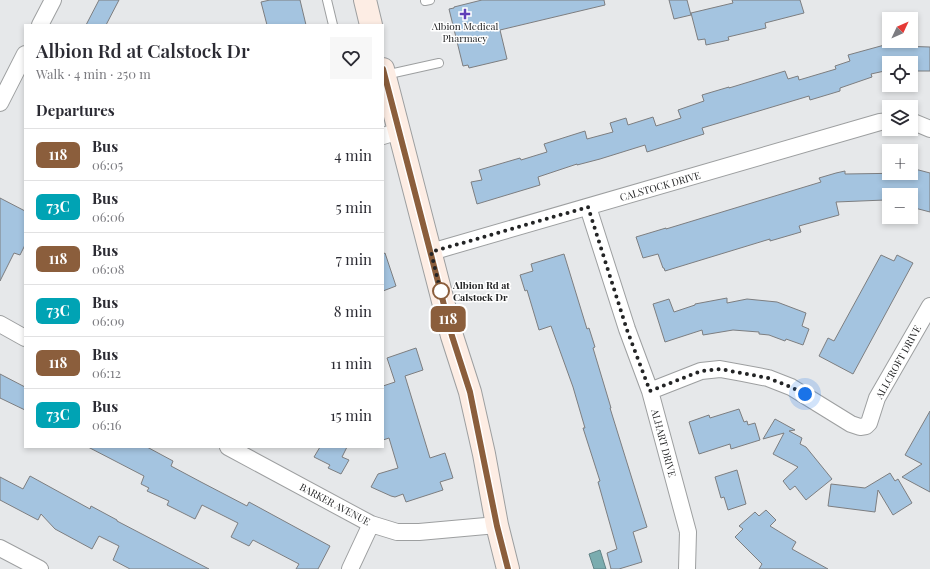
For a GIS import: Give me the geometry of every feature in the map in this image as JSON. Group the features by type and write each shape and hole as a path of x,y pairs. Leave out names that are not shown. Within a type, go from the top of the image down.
{"main road":[{"path":"365,0 371,24"},
{"path":"384,72 391,133 431,252 452,336 470,392 497,526 508,569"}],"street":[{"path":"40,24 48,2"},
{"path":"0,103 24,56"},
{"name":"CALSTOCK DRIVE","path":"431,252 882,122"},
{"path":"918,124 930,129"},
{"name":"ALHART DRIVE","path":"588,207 627,330 650,391 688,532 687,569"},
{"name":"ALLCROFT DRIVE","path":"650,391 701,371 720,369 735,371 768,378 791,387 851,424 860,427 866,426 869,423 877,398 930,306"},
{"path":"0,324 24,337"},
{"name":"BARKER AVENUE","path":"230,448 371,524 397,532 419,532 497,526"},
{"path":"350,569 371,524"},
{"path":"0,548 40,569"}],"lane":[{"path":"327,0 333,24"},
{"path":"384,72 439,63"}],"water":[{"path":"600,550 606,569 594,569 589,554"}],"building":[{"path":"99,0 119,0 107,24 87,24"},
{"path":"270,0 300,0 306,24 267,24 261,2"},
{"path":"482,0 604,0 605,5 500,30 507,59 469,68 468,65 463,66 449,9"},
{"path":"669,0 687,0 691,15 674,19"},
{"path":"732,0 800,0 804,13 765,23 766,28 728,37 729,40 706,45 705,39 698,40 691,13 733,3"},
{"path":"882,46 882,48 930,47 930,71 918,71 918,56 882,56 882,72 871,74 872,77 840,88 840,91 810,100 809,96 702,128 704,134 647,152 645,145 600,159 577,164 538,177 540,185 477,204 471,182 482,180 479,170 547,152 544,144 585,131 587,139 613,132 610,123 626,118 628,125 653,117 656,126 681,118 678,110 704,101 702,95 785,71 788,79 798,76 799,80 836,69 835,66 850,61 848,55"},
{"path":"918,170 930,173 930,212 918,209 918,188 882,188 882,200 836,202 839,215 799,226 801,232 770,241 770,239 665,271 658,254 643,258 636,237 821,182 819,178 845,171 845,174 882,173 882,180 918,180"},
{"path":"0,198 24,210 24,247 20,255 14,253 0,281"},
{"path":"384,254 396,286 384,291"},
{"path":"564,254 587,329 589,328 595,347 593,348 610,408 647,527 633,532 642,562 619,569 611,569 607,553 617,549 598,482 600,481 583,428 585,428 573,387 551,326 539,330 527,290 525,291 520,275 533,271 531,264"},
{"path":"881,255 894,261 897,255 913,263 853,374 819,356 828,338 834,341"},
{"path":"727,298 727,303 747,299 777,302 806,313 802,326 809,329 803,345 786,339 785,341 769,335 759,334 759,332 733,330 703,335 702,330 665,342 653,304 669,299 674,312 695,304"},
{"path":"416,348 423,370 405,376 430,458 445,453 453,478 440,482 443,490 406,502 403,494 395,497 371,487 378,474 398,468 389,438 384,440 384,386 395,382 387,358"},
{"path":"0,374 24,386 24,410 0,398"},
{"path":"739,409 744,422 747,421 748,425 755,423 760,440 731,449 730,444 699,454 689,422 709,415 710,418"},
{"path":"930,411 930,492 902,477 922,464 905,455"},
{"path":"775,419 795,430 789,431 802,438 800,444 806,447 832,479 806,500 795,486 790,490 783,481 798,467 773,454 784,433 763,439"},
{"path":"90,448 149,448 173,461 171,466 247,506 249,502 330,546 318,569 296,569 299,564 253,540 249,546 231,537 238,523 202,505 195,519 167,505 169,501 147,491 149,488 141,484 144,476"},
{"path":"319,448 346,448 342,457 349,460 341,474 328,468 330,465 314,457"},
{"path":"737,470 746,504 728,510 724,497 721,498 715,477"},
{"path":"890,473 895,481 898,479 912,503 893,515 878,490 875,512 828,506 831,484 865,488"},
{"path":"30,476 90,509 91,506 209,569 130,569 113,560 119,546 99,536 92,549 55,529 41,514 38,520 0,500 0,477 23,489"},
{"path":"766,510 776,520 770,526 796,542 792,549 828,569 759,569 762,564 735,537 743,529 739,526 755,512 759,516"}],"bus line":[{"name":"118","path":"384,73 452,336 470,392 484,454 497,526 508,564 508,569"}],"place":[{"name":"Albion Medical Pharmacy","path":"465,14"},
{"name":"Albion Rd at Calstock Dr","path":"441,291"}],"route":[{"path":"441,291 442,297 431,252 588,207 627,330 650,391 701,371 720,369 768,378 805,394"}]}
